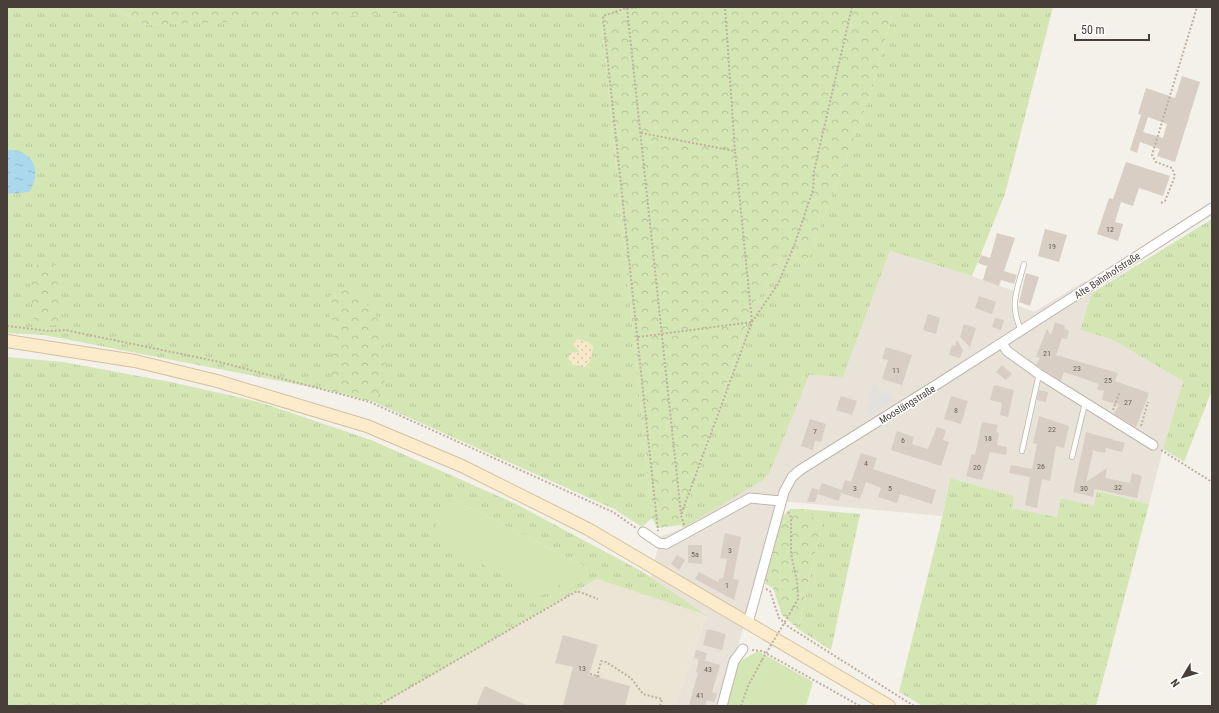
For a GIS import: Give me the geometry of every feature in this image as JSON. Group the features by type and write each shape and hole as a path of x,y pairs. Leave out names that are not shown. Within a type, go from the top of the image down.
{"street":[{"name":"Alte Bahnhofstraße","path":"1002,343 1062,301 1212,208"},
{"path":"7,341 135,361 217,381 367,426 462,466 588,529 889,706"},
{"path":"1002,343 1007,351 1039,374 1153,445"},
{"name":"Mooslängstraße","path":"748,623 781,501 792,477 800,470 1002,343"},
{"path":"643,532 659,543 666,544 750,498 781,501"},
{"path":"722,706 734,661 743,649"}],"lane":[{"path":"1021,330 1015,315 1014,303 1024,264"},
{"path":"1022,451 1039,374"},
{"path":"1072,457 1084,403"}],"path":[{"path":"645,7 627,8 603,16 659,543"},
{"path":"725,7 735,150 752,322"},
{"path":"681,515 752,322 778,284 794,246 813,190 814,171 852,7"},
{"path":"1161,204 1166,201 1175,176 1172,168 1156,162 1152,155 1197,7"},
{"path":"627,8 681,515 686,534"},
{"path":"641,133 735,150"},
{"path":"638,337 752,322"},
{"path":"1110,419 1118,394 1121,395"},
{"path":"1138,435 1148,402"},
{"path":"1153,445 1212,482"},
{"path":"741,706 748,686 798,599 798,590 791,554 791,517 781,501"},
{"path":"758,585 770,591 779,618 789,627 914,706"},
{"path":"377,706 577,591 598,600"},
{"path":"743,649 762,651 860,706"},
{"path":"597,676 601,661 606,662 631,678 643,694 662,699 660,706"},
{"path":"590,674 601,677"}],"shaded area":[{"path":"890,251 972,276 1014,291 1011,303 1034,312 1085,281 1092,293 1080,330 1111,339 1183,381 1149,504 1098,491 1094,506 1058,517 1012,508 1013,496 950,478 942,516 781,501 720,706 675,706 706,616 651,578 660,537 683,528 770,472 808,375 843,377"},
{"path":"875,383 882,395 888,392 894,401 869,416 865,408 872,403 867,395 873,391 870,386"},
{"path":"597,579 706,615 675,706 379,706"}],"green space":[{"path":"7,7 113,7 144,25 474,7 600,7 652,518 642,527 614,509 374,402 331,391 44,335 7,333"},
{"path":"113,7 489,7 303,19 144,25"},
{"path":"600,7 894,7 871,93 807,261 782,255 773,277 752,306 681,525 657,528 652,518"},
{"path":"894,7 1053,7 1005,194 972,276 890,251 843,377 809,375 770,472 763,480 683,528 681,525 752,306 773,277 782,255 807,261 871,93"},
{"path":"1212,219 1212,390 1184,462 1163,449 1183,381 1111,339 1080,330 1092,293"},
{"path":"42,263 56,265 62,325 34,325 29,268"},
{"path":"343,287 351,289 359,296 372,310 380,324 386,356 384,386 374,402 331,391 334,322 329,315 326,299"},
{"path":"7,357 63,362 171,382 259,402 371,440 516,504 643,572 706,615 597,579 379,706 7,706","holes":["449,497 588,568 541,595"]},
{"path":"950,478 1014,496 1012,508 1057,517 1061,498 1094,506 1097,491 1149,504 1096,706 923,706 899,692 941,523"},
{"path":"449,497 588,568 541,596 431,536"},
{"path":"790,509 803,509 822,523 798,629 782,615 773,588 764,583 781,518"},
{"path":"803,509 860,514 831,650 798,629 822,523"},
{"path":"758,651 813,682 806,706 723,706 737,663"}],"sand":[{"path":"577,339 588,342 593,346 591,360 585,367 573,365 568,358 570,353 579,352 573,344"}],"water":[{"path":"7,150 16,150 23,153 29,157 33,163 35,177 29,192 7,194"}],"building":[{"path":"1182,76 1200,82 1175,162 1157,156 1160,149 1140,142 1137,153 1130,150 1141,115 1138,114 1146,88 1175,98","holes":["1148,117 1167,124 1163,138 1143,132"]},
{"path":"1126,162 1170,176 1163,196 1139,188 1133,206 1121,202 1115,222 1123,224 1118,241 1097,234 1109,198 1113,199"},
{"path":"1045,229 1067,235 1059,262 1038,256"},
{"path":"997,233 1015,238 1004,271 1017,275 1014,284 1001,280 999,286 983,280 987,266 978,263 981,255 990,258"},
{"path":"1026,273 1039,277 1030,306 1019,302"},
{"path":"979,296 996,302 992,314 975,308"},
{"path":"928,314 940,318 936,334 923,330"},
{"path":"995,318 1004,320 1001,330 992,327"},
{"path":"1055,322 1065,326 1064,329 1069,331 1067,339 1062,338 1056,355 1118,373 1115,381 1149,393 1136,427 1114,414 1119,405 1102,400 1104,391 1097,389 1099,384 1064,372 1061,381 1036,365 1040,358 1036,357 1047,329 1051,335"},
{"path":"964,324 976,328 970,347 960,337"},
{"path":"957,340 963,350 960,358 949,355 952,345 955,346"},
{"path":"886,347 912,355 902,385 882,379 888,360 882,359"},
{"path":"1002,365 1012,374 1006,380 996,372"},
{"path":"994,385 1014,390 1008,417 1000,415 1002,403 990,400"},
{"path":"1039,390 1048,392 1046,402 1037,400"},
{"path":"841,396 857,401 852,415 836,410"},
{"path":"951,396 968,401 961,424 944,419"},
{"path":"1039,416 1069,426 1064,448 1056,446 1050,481 1042,479 1037,508 1025,505 1030,477 1009,473 1011,465 1032,469 1037,444 1033,443"},
{"path":"810,419 826,424 821,442 815,441 813,450 801,446"},
{"path":"982,422 998,425 996,432 999,433 997,445 1007,447 1006,455 990,452 982,480 966,476 972,454 975,455"},
{"path":"937,427 946,430 943,440 949,442 941,466 891,450 897,431 914,437 912,444 928,449"},
{"path":"1086,432 1125,443 1122,452 1106,448 1105,453 1091,450 1093,452 1086,482 1107,468 1105,478 1130,483 1132,473 1142,476 1137,498 1094,489 1093,497 1073,492"},
{"path":"861,453 877,458 873,469 936,490 932,504 900,494 897,503 878,497 881,488 866,482 860,499 841,493 839,501 818,494 822,483 842,490 845,480 851,482"},
{"path":"812,488 819,490 815,502 807,502"},
{"path":"725,533 741,537 733,579 739,580 734,600 695,579 699,572 718,582 720,578 723,579 727,559 720,558"},
{"path":"688,545 702,545 702,564 688,563"},
{"path":"677,555 685,560 679,570 671,564"},
{"path":"707,629 726,634 722,650 703,645"},
{"path":"563,635 598,645 589,675 630,686 625,706 563,706 573,667 555,663"},
{"path":"696,650 707,653 705,661 720,665 712,692 717,694 714,702 707,700 705,706 689,705 698,673 696,672 699,659 694,658"},
{"path":"485,686 528,706 476,706"}]}
